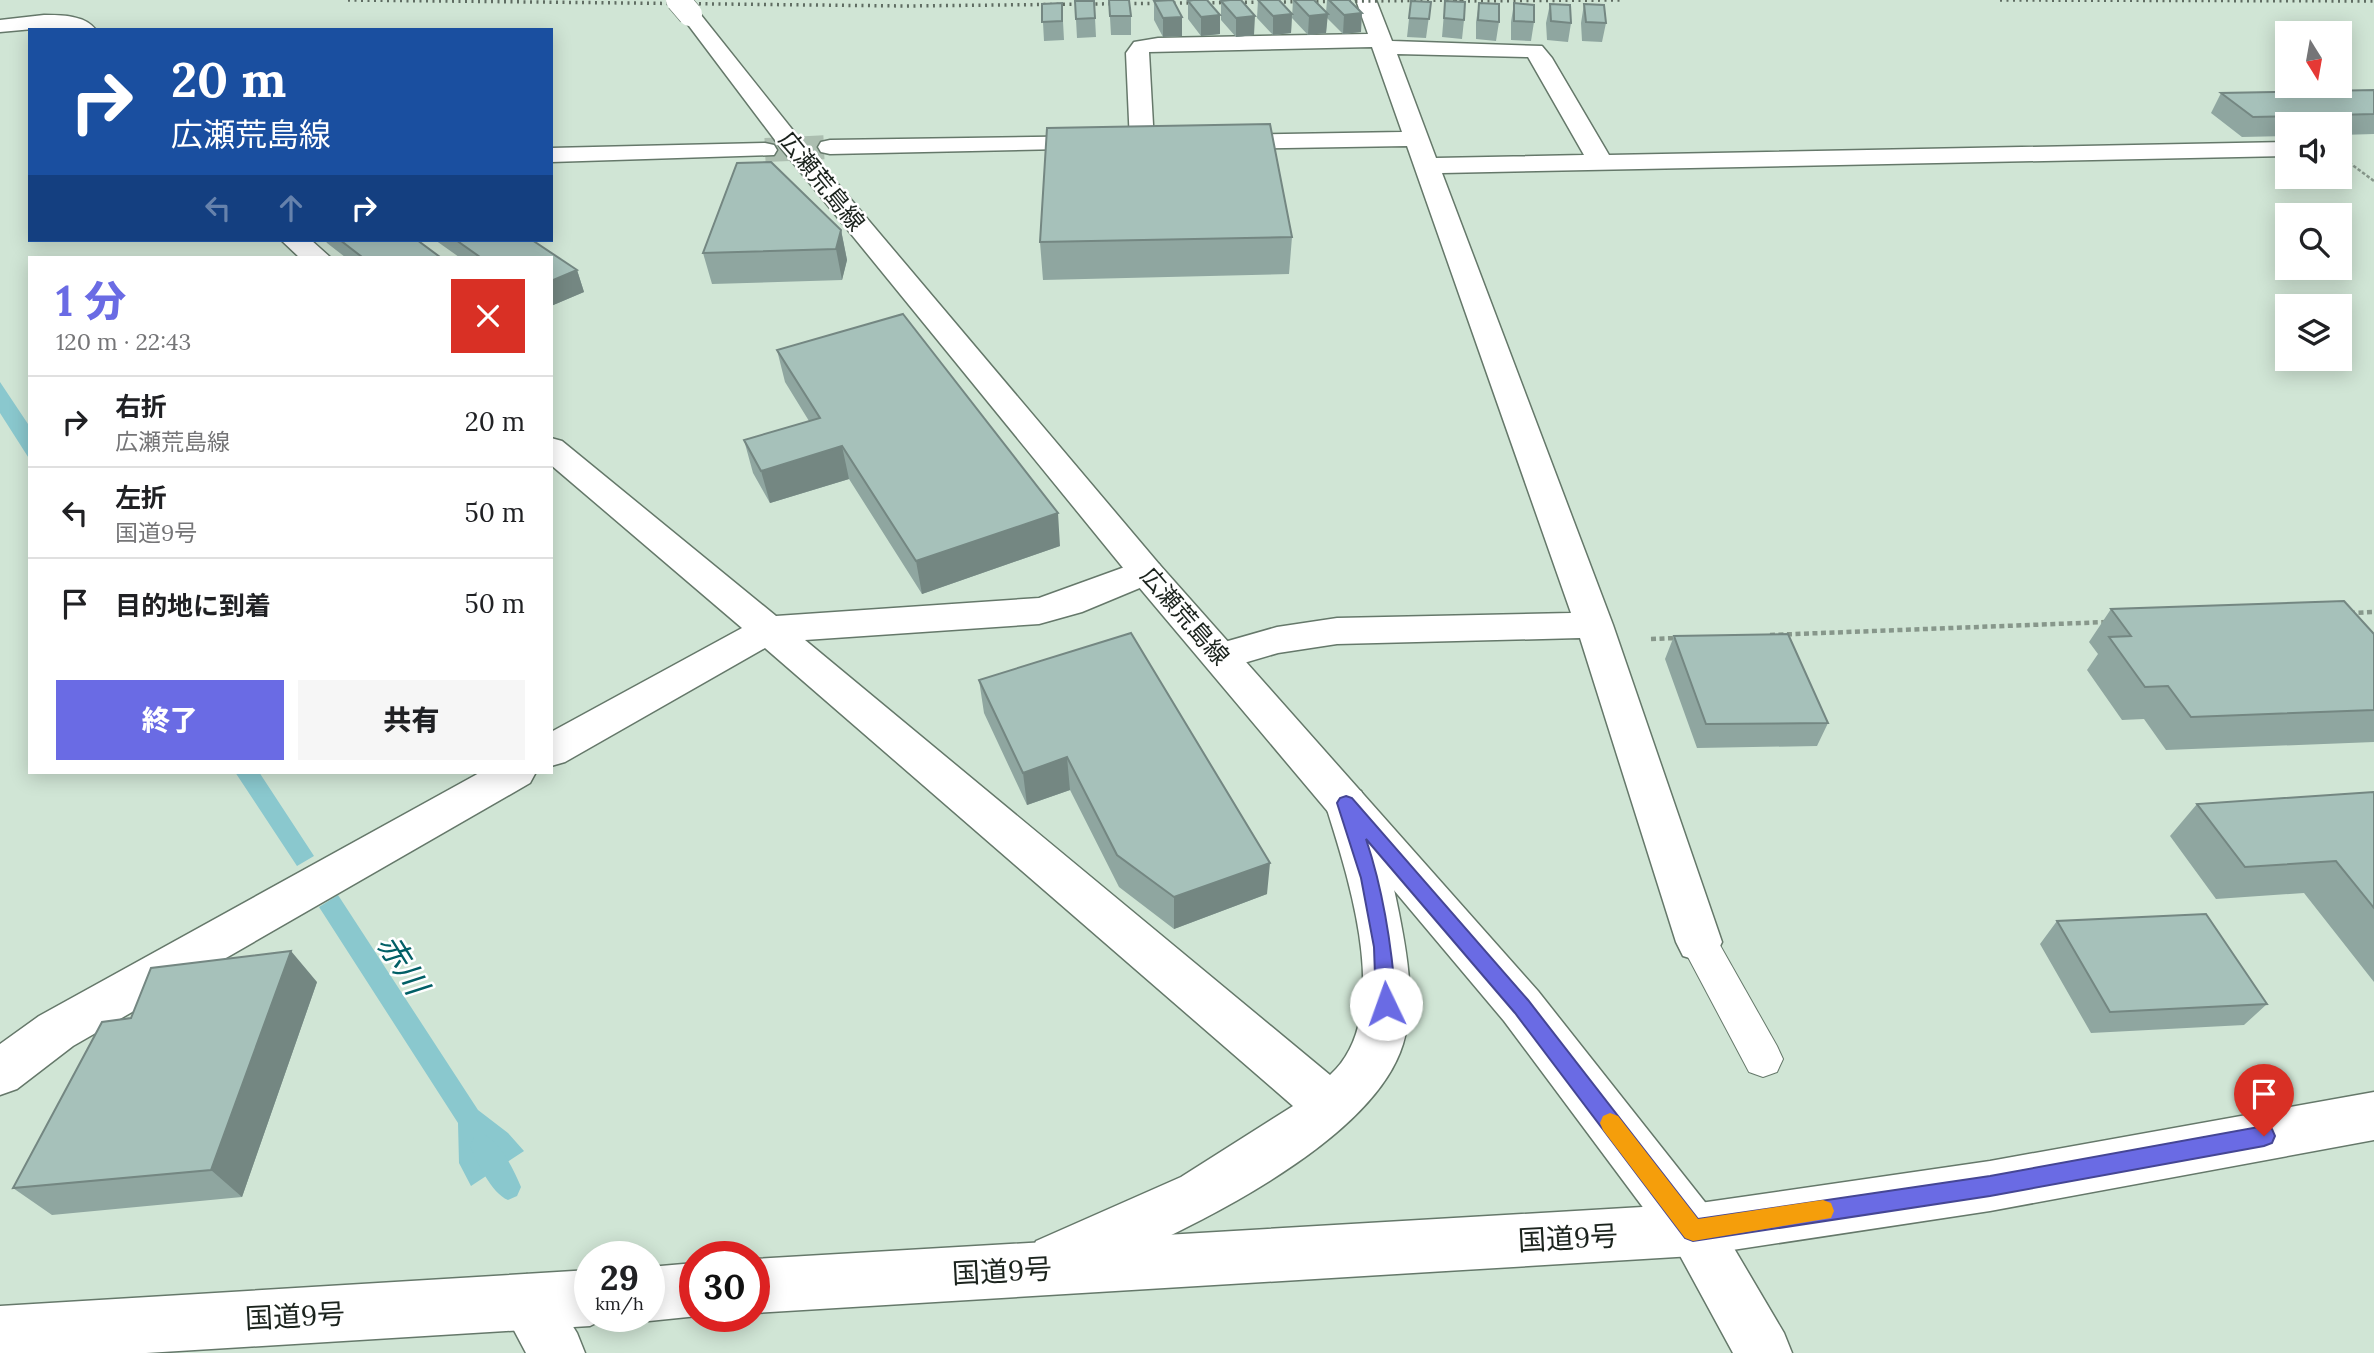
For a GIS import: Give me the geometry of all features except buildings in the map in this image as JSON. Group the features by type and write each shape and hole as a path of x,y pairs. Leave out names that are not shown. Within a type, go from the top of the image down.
{"main road":[{"path":"1366,0 1596,633 1699,942"},
{"name":"広瀬荒島線","path":"684,7 790,143 1146,572 1521,1006 1693,1230 1764,1353"},
{"path":"0,26 64,22 84,28"},
{"path":"1142,143 1137,53 1142,47 1158,44 1382,43 1534,51 1541,58 1601,163"},
{"path":"830,147 1170,142"},
{"path":"1197,142 1601,163 2275,149"},
{"path":"553,155 765,150"},
{"path":"296,242 315,256"},
{"path":"553,450 1331,1107"},
{"path":"553,750 768,630 1039,611 1069,603 1146,572"},
{"path":"1220,657 1277,640 1337,631 1596,633"},
{"path":"0,1073 56,1031 511,774"},
{"path":"1034,1269 1199,1195 1301,1132 1350,1088 1379,1044 1386,1004 1383,947 1372,889 1346,803"},
{"name":"国道9号","path":"770,1285 1693,1230 1990,1186 2374,1116"},
{"name":"国道9号","path":"0,1334 574,1299"},
{"path":"527,1302 557,1353"}],"lane":[{"path":"1699,942 1763,1059"}],"path":[{"path":"2352,165 2374,181"},
{"path":"2346,613 2374,612"},
{"path":"1765,635 2111,622"},
{"path":"1596,633 1682,638"}],"water":[{"path":"0,382 28,424 28,457 0,413"},
{"path":"236,774 260,774 314,856 297,866"},
{"path":"338,895 478,1110 508,1133 524,1151 471,1186 459,1163 458,1123 319,907"}],"waterway":[{"name":"赤川","path":"483,1146 508,1187"}],"tunnel":[{"path":"765,150 830,147"}],"railway":[{"path":"348,0 906,6 1464,0"},
{"path":"1455,1 1620,0"},
{"path":"2000,0 2374,1"}],"slow traffic":[{"path":"1610,1123 1693,1230 1823,1211"}],"route":[{"path":"1386,1004 1383,947 1370,878 1346,803 1521,1006 1693,1230 1990,1186 2264,1136"}]}
